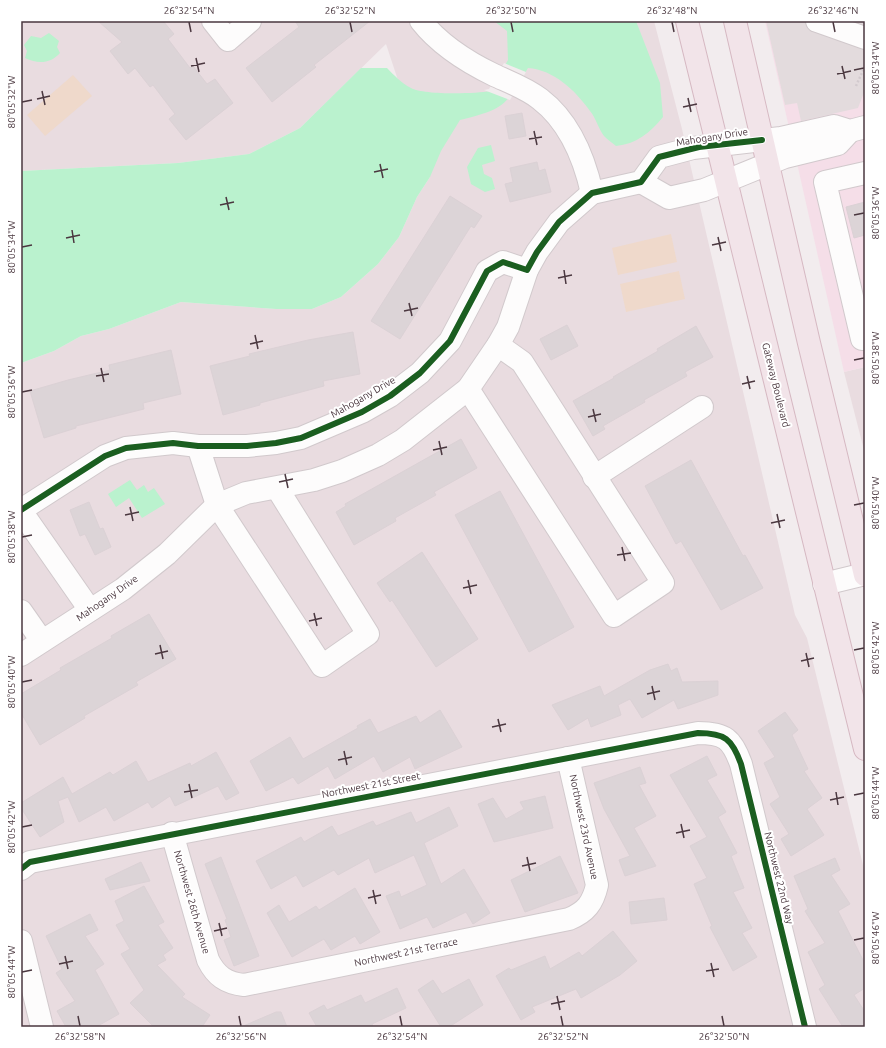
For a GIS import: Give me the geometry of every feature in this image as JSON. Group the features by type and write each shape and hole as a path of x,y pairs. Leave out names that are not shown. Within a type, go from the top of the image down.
{"main road":[{"name":"Gateway Boulevard","path":"687,21 865,749"},
{"path":"735,21 767,164 865,574"}],"street":[{"path":"213,21 228,40 250,21"},
{"path":"421,21 444,44 491,74 518,86 541,99 561,120 578,147 592,193"},
{"path":"816,21 865,38"},
{"name":"Mahogany Drive","path":"21,655 123,589 167,554 217,505 246,493 314,480 342,471 378,455 403,440 468,389 498,345 508,327 528,270 537,252 559,222 592,193 641,182 659,157 693,148 781,138 834,126 858,129"},
{"path":"641,182 669,198 704,190 785,157 838,144 858,129"},
{"path":"865,173 825,182 862,339 865,338"},
{"name":"Mahogany Drive","path":"21,511 105,456 126,448 173,443 198,446 247,446 302,438 332,427 390,396 420,373 450,341 487,271 503,262 528,270"},
{"path":"468,389 614,616 663,583 522,362 498,345"},
{"path":"594,477 702,407"},
{"path":"198,446 217,505 322,666 368,634 278,488"},
{"path":"21,511 90,610"},
{"path":"824,584 865,574"},
{"path":"21,611 42,641"},
{"name":"Northwest 21st Street","path":"21,869 30,862 172,833 698,733 713,733 726,738"},
{"name":"Northwest 22nd Way","path":"726,738 735,747 741,764 805,1027"},
{"name":"Northwest 23rd Avenue","path":"568,758 597,885 594,897"},
{"name":"Northwest 26th Avenue","path":"172,833 208,960 213,970"},
{"name":"Northwest 21st Terrace","path":"213,970 227,981 244,985 569,919 580,915 588,907 594,897"},
{"path":"21,941 42,1027"}],"path":[{"path":"856,86 865,66"}],"shaded area":[{"path":"21,21 654,21 682,129 795,615 807,638 864,869 865,1027 21,1027 21,363 54,351 81,336 109,329 181,302 276,309 312,309 341,297 378,264 399,237 417,197 430,177 386,44 300,128 249,154 178,163 21,171"},
{"path":"494,21 636,21 660,83 663,117 648,133 642,137 630,143 616,146 604,136 592,114 571,89 563,82 547,73 528,68 514,91 502,104 486,113 460,120 441,151 430,177 417,197 399,237 378,264 341,297 312,309 276,309 181,302 109,329 81,336 54,351 21,363 21,171 178,163 249,154 300,128 361,68 387,68 404,84 411,88 426,92 473,93 490,91 508,60 507,31"},
{"path":"765,21 865,21 865,367 844,372"},
{"path":"766,21 865,21 865,90 858,108 801,121 797,103 785,105"},
{"path":"49,33 59,41 57,47 60,53 56,57 44,62 25,58 27,51 24,45 31,36 41,38"},
{"path":"73,75 92,96 45,136 27,115"},
{"path":"491,145 495,161 482,165 484,174 492,178 495,189 485,192 471,184 467,167 478,148"},
{"path":"671,234 677,262 618,275 612,248"},
{"path":"679,271 685,299 626,312 620,284"},
{"path":"865,367 865,454 844,372"},
{"path":"130,480 137,490 144,485 148,492 154,488 165,504 142,518 129,498 116,507 108,494"}],"pier":[{"path":"504,63 526,72 510,100 484,90 489,89"}],"building":[{"path":"98,21 163,21 174,34 168,39 190,68 193,66 207,84 215,79 233,103 186,140 169,119 175,114 153,85 150,87 135,68 128,74 110,51 122,42"},
{"path":"295,21 370,21 314,65 316,67 272,102 246,68 299,27"},
{"path":"522,113 526,136 509,139 505,116"},
{"path":"537,162 539,171 545,169 551,192 510,202 505,184 513,182 510,168"},
{"path":"450,196 482,216 474,228 471,226 400,339 371,321"},
{"path":"865,202 865,235 854,238 846,207"},
{"path":"567,325 578,346 551,360 540,339"},
{"path":"696,326 713,357 685,372 687,376 644,400 645,402 603,426 605,429 593,436 573,401 614,378 613,377 658,351 657,349"},
{"path":"353,332 360,374 323,381 324,386 260,403 260,405 223,415 210,366 250,356 249,354 308,340"},
{"path":"171,350 181,394 143,403 144,409 76,426 76,428 44,438 30,391 110,370 109,365"},
{"path":"461,439 477,468 434,492 436,495 395,518 396,521 354,545 336,512 346,506 345,504"},
{"path":"691,460 743,556 745,555 763,588 721,610 681,541 676,544 645,486"},
{"path":"500,491 574,627 529,652 455,515"},
{"path":"89,502 100,529 103,528 111,547 95,555 85,534 80,536 70,510"},
{"path":"422,552 478,639 436,667 392,600 390,602 377,583"},
{"path":"149,614 176,659 136,682 138,685 84,716 85,718 40,745 21,713 21,694 61,670 60,668 112,638 111,636"},
{"path":"668,664 671,671 677,668 682,682 718,681 718,695 678,709 674,700 642,718 630,699 618,705 621,715 591,727 588,718 568,730 552,705 600,686 604,696 650,670"},
{"path":"440,710 462,747 415,769 410,757 383,772 374,756 335,779 328,766 298,784 293,777 266,791 250,761 290,737 303,759 358,728 357,726 370,719 378,733 416,716 420,723"},
{"path":"785,712 798,730 792,735 808,769 804,771 822,798 807,809 824,835 791,856 781,839 789,834 770,804 780,797 764,763 775,757 758,731"},
{"path":"216,752 239,793 226,800 218,786 175,806 170,796 152,808 148,802 114,821 106,807 79,822 68,797 58,801 64,822 40,837 21,808 21,803 63,777 72,794 110,772 113,775 136,761 148,782 190,763 191,766"},
{"path":"707,756 717,775 707,780 726,812 718,817 737,853 731,856 744,888 733,892 752,928 742,933 757,957 733,971 710,927 712,926 694,884 707,878 690,846 707,837 670,775"},
{"path":"640,767 646,783 639,785 656,816 634,828 656,866 625,876 619,860 630,856 604,809 594,783"},
{"path":"545,796 553,828 494,842 478,804 493,798 506,819 524,809 520,802"},
{"path":"449,807 458,826 424,843 441,884 464,869 490,913 473,924 466,912 433,928 427,917 400,929 386,896 399,891 401,897 427,885 414,855 375,873 369,858 338,875 334,870 303,887 296,875 271,889 256,861 301,837 304,842 332,826 338,836 373,821 376,826 411,812 416,823"},
{"path":"560,856 578,893 525,912 511,880"},
{"path":"221,857 259,956 234,966 224,940 231,937 225,920 227,919 205,864"},
{"path":"835,858 840,870 831,875 850,904 838,911 865,964 865,988 854,995 865,1012 865,1027 843,1027 819,989 825,985 808,952 825,943 805,911 808,909 794,876"},
{"path":"141,862 150,881 110,890 105,879"},
{"path":"144,886 164,922 158,925 173,948 163,955 166,960 157,965 185,994 182,997 210,1015 202,1027 154,1027 130,1003 144,990 121,954 130,949 116,925 124,921 115,901"},
{"path":"355,888 380,932 360,944 355,936 331,950 324,939 292,957 267,913 279,905 289,922 316,906 319,910"},
{"path":"664,898 667,920 631,924 629,902"},
{"path":"90,914 98,930 85,936 104,964 95,970 119,1014 96,1027 66,1027 57,1011 75,1001 56,973 62,969 46,936"},
{"path":"613,931 637,961 620,975 581,998 576,989 532,1007 535,1012 521,1020 496,976 509,968 511,970 545,956 550,969 579,952 582,956"},
{"path":"469,979 483,1005 449,1027 441,1027 418,990 433,980 442,994"},
{"path":"397,988 406,1008 372,1024 373,1027 317,1027 309,1013 324,1005 327,1010 361,995 365,1003"},
{"path":"276,1012 281,1012 287,1027 241,1027"}],"cycle path":[{"path":"21,510 105,456 126,448 173,443 198,446 247,446 276,443 301,438 362,412 390,396 420,373 450,341 487,271 503,262 527,270 537,252 559,222 592,193 641,182 659,157 699,147 762,140"},
{"path":"21,869 30,862 698,733 715,734 731,743 741,764 805,1027"}]}
